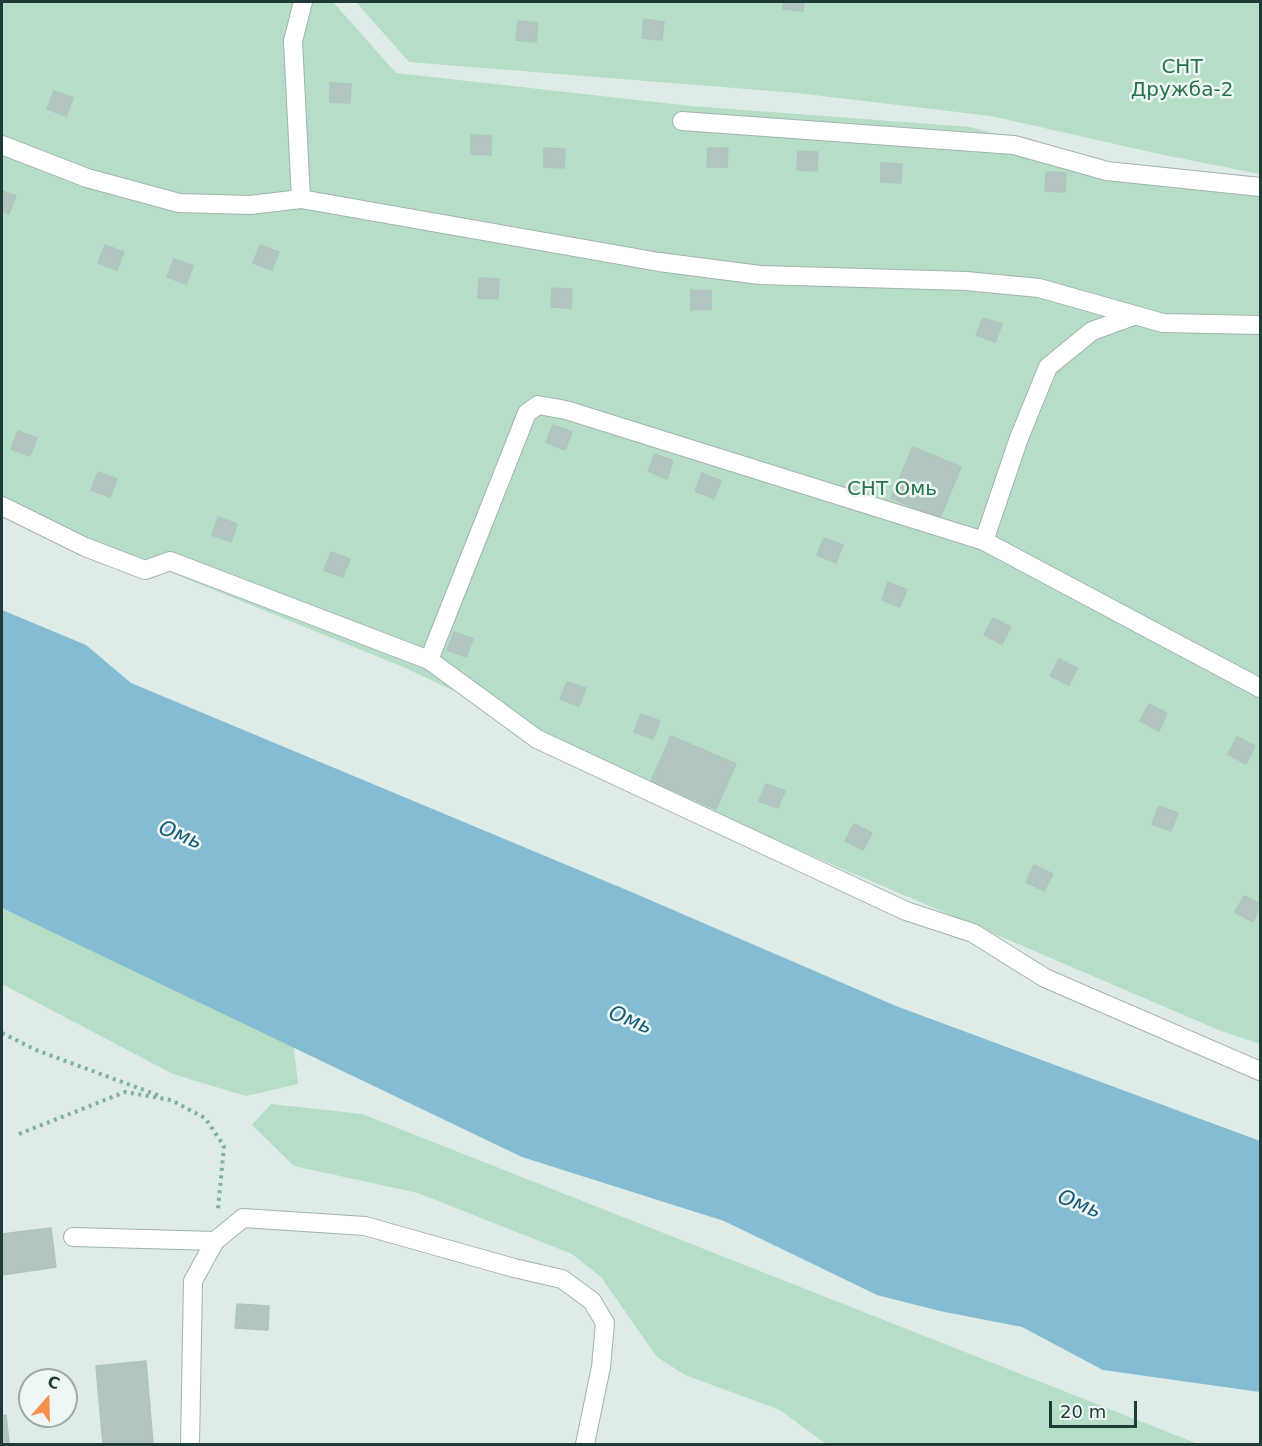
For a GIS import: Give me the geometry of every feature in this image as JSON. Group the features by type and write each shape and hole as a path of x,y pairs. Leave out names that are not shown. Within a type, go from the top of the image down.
{"street":[{"path":"301,198 293,41 303,2"},
{"path":"682,121 1014,145 1107,171 1260,187"},
{"path":"2,145 87,178 180,203 250,205 301,198 659,262 760,275 966,281 1039,288 1163,323 1260,325"},
{"path":"984,541 1019,438 1048,367 1092,331 1136,315"},
{"path":"429,660 527,413 538,405 566,410 984,541 1260,688"},
{"path":"2,506 85,547 145,570 170,561 429,660 537,739 906,911 973,933 1045,978 1260,1071"},
{"path":"190,1444 193,1281 215,1240 243,1218 365,1226 562,1280 592,1301 605,1323 601,1367 585,1444"},
{"path":"73,1237 215,1240"}],"path":[{"path":"2,1033 36,1050 171,1100 205,1118 224,1146 215,1240"},
{"path":"19,1134 125,1092 171,1100"}],"green space":[{"name":"СНТ Омь","path":"2,2 333,2 396,73 691,106 970,127 1116,166 1260,193 1260,1044 1221,1031 738,824 403,667 45,521 2,495"},
{"name":"СНТ Дружба-2","path":"356,2 1260,2 1260,174 991,116 797,93 409,62"},
{"path":"2,884 291,1022 298,1084 246,1096 173,1074 2,984"},
{"path":"271,1104 362,1114 1198,1444 826,1444 780,1410 685,1375 657,1357 601,1277 572,1254 418,1193 294,1166 252,1125"}],"water":[{"name":"Омь","path":"2,610 86,645 131,683 629,891 896,1006 1260,1141 1260,1392 1103,1370 1022,1327 940,1311 877,1295 724,1221 522,1157 2,908"}],"building":[{"path":"784,2 804,2 803,11 783,9"},
{"path":"644,19 664,22 662,40 642,38"},
{"path":"518,21 538,23 536,42 516,40"},
{"path":"330,83 351,84 350,103 330,102"},
{"path":"54,91 73,98 66,116 47,109"},
{"path":"471,135 491,136 491,155 471,154"},
{"path":"544,148 565,149 564,168 544,167"},
{"path":"708,148 728,148 727,167 707,167"},
{"path":"798,151 818,152 817,171 797,170"},
{"path":"881,163 902,164 901,183 881,182"},
{"path":"1046,172 1066,173 1065,192 1045,191"},
{"path":"2,191 16,196 9,214 2,211"},
{"path":"105,245 124,252 117,270 98,263"},
{"path":"260,245 279,252 272,270 253,263"},
{"path":"174,259 193,266 186,284 167,277"},
{"path":"479,278 499,279 498,299 478,298"},
{"path":"552,288 572,289 571,308 551,307"},
{"path":"691,290 711,291 711,309 691,310"},
{"path":"983,318 1002,324 995,342 976,335"},
{"path":"553,425 572,432 565,450 546,442"},
{"path":"18,431 37,438 30,456 11,449"},
{"path":"913,447 961,467 940,518 891,498"},
{"path":"655,454 673,461 667,479 648,471"},
{"path":"98,472 117,479 110,497 91,490"},
{"path":"702,473 721,481 714,499 695,491"},
{"path":"218,517 237,524 231,542 212,535"},
{"path":"824,538 843,545 836,563 817,555"},
{"path":"331,552 350,559 343,577 324,570"},
{"path":"888,582 907,590 900,607 882,600"},
{"path":"993,618 1011,627 1002,644 984,635"},
{"path":"454,632 473,639 466,657 447,650"},
{"path":"1059,659 1077,668 1069,685 1050,676"},
{"path":"567,682 586,688 579,706 560,699"},
{"path":"1149,704 1167,713 1159,731 1140,721"},
{"path":"641,714 660,721 653,739 634,732"},
{"path":"671,736 736,764 716,809 651,781"},
{"path":"1237,737 1255,746 1246,764 1228,754"},
{"path":"766,784 785,791 778,808 759,801"},
{"path":"1159,806 1178,813 1171,831 1152,824"},
{"path":"854,824 872,833 863,850 845,841"},
{"path":"1034,865 1053,874 1044,891 1026,882"},
{"path":"1244,896 1260,904 1253,922 1235,912"},
{"path":"51,1228 56,1267 2,1275 2,1234"},
{"path":"237,1304 269,1306 268,1330 235,1328"},
{"path":"146,1361 153,1444 103,1444 96,1366"},
{"path":"6,1415 9,1444 2,1444 2,1416"}]}
